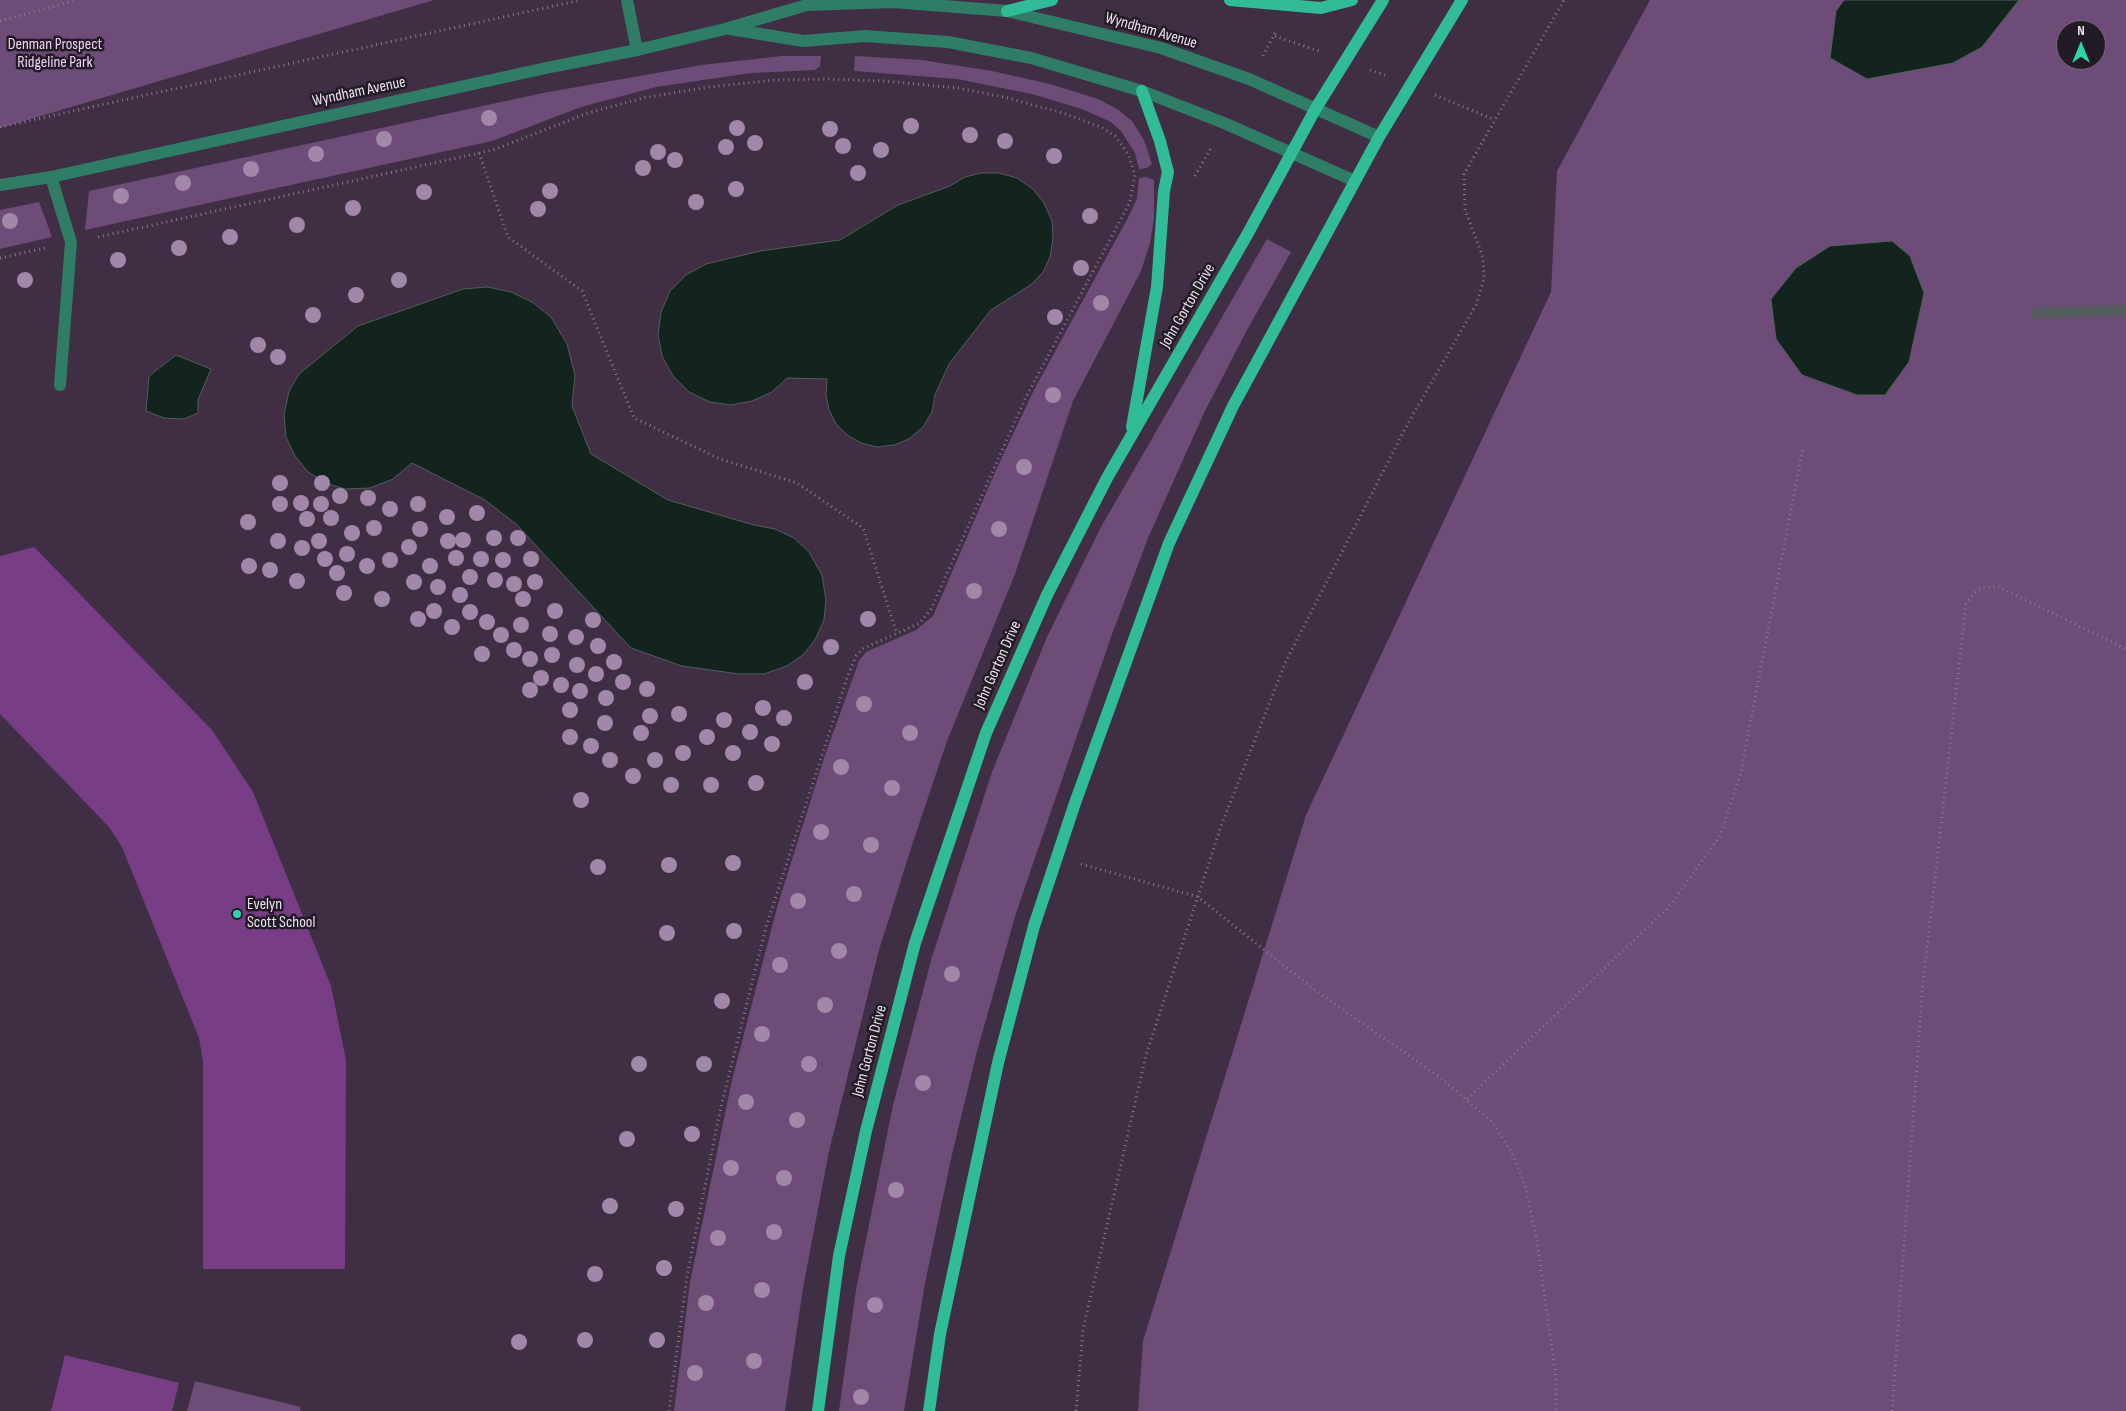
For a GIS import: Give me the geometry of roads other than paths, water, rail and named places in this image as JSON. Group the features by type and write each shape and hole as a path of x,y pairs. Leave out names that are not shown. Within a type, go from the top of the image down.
{"main road":[{"path":"1007,11 1052,0"},
{"path":"1230,0 1322,8 1352,0"},
{"name":"John Gorton Drive","path":"818,1411 839,1256 866,1131 915,943 986,734 1046,594 1130,437 1248,235 1316,108 1383,0"},
{"path":"929,1411 940,1334 998,1063 1034,926 1169,543 1233,406 1354,181 1462,0"},
{"path":"1130,437 1157,287 1164,191 1168,172 1160,141 1142,91"}],"street":[{"path":"627,0 637,50"},
{"name":"Wyndham Avenue","path":"0,185 51,177 546,68 637,50 725,29 807,5 893,2 1007,11 1162,48 1248,79 1379,137"},
{"name":"Wyndham Avenue","path":"725,29 802,41 865,36 948,42 1031,58 1142,91 1292,152 1354,181"},
{"path":"51,177 71,242 60,385"}],"waterway":[{"path":"2037,313 2126,310"}],"place":[{"name":"Evelyn Scott School","path":"237,914"}],"park label":[{"name":"Denman Prospect Ridgeline Park","path":"55,54"}]}
